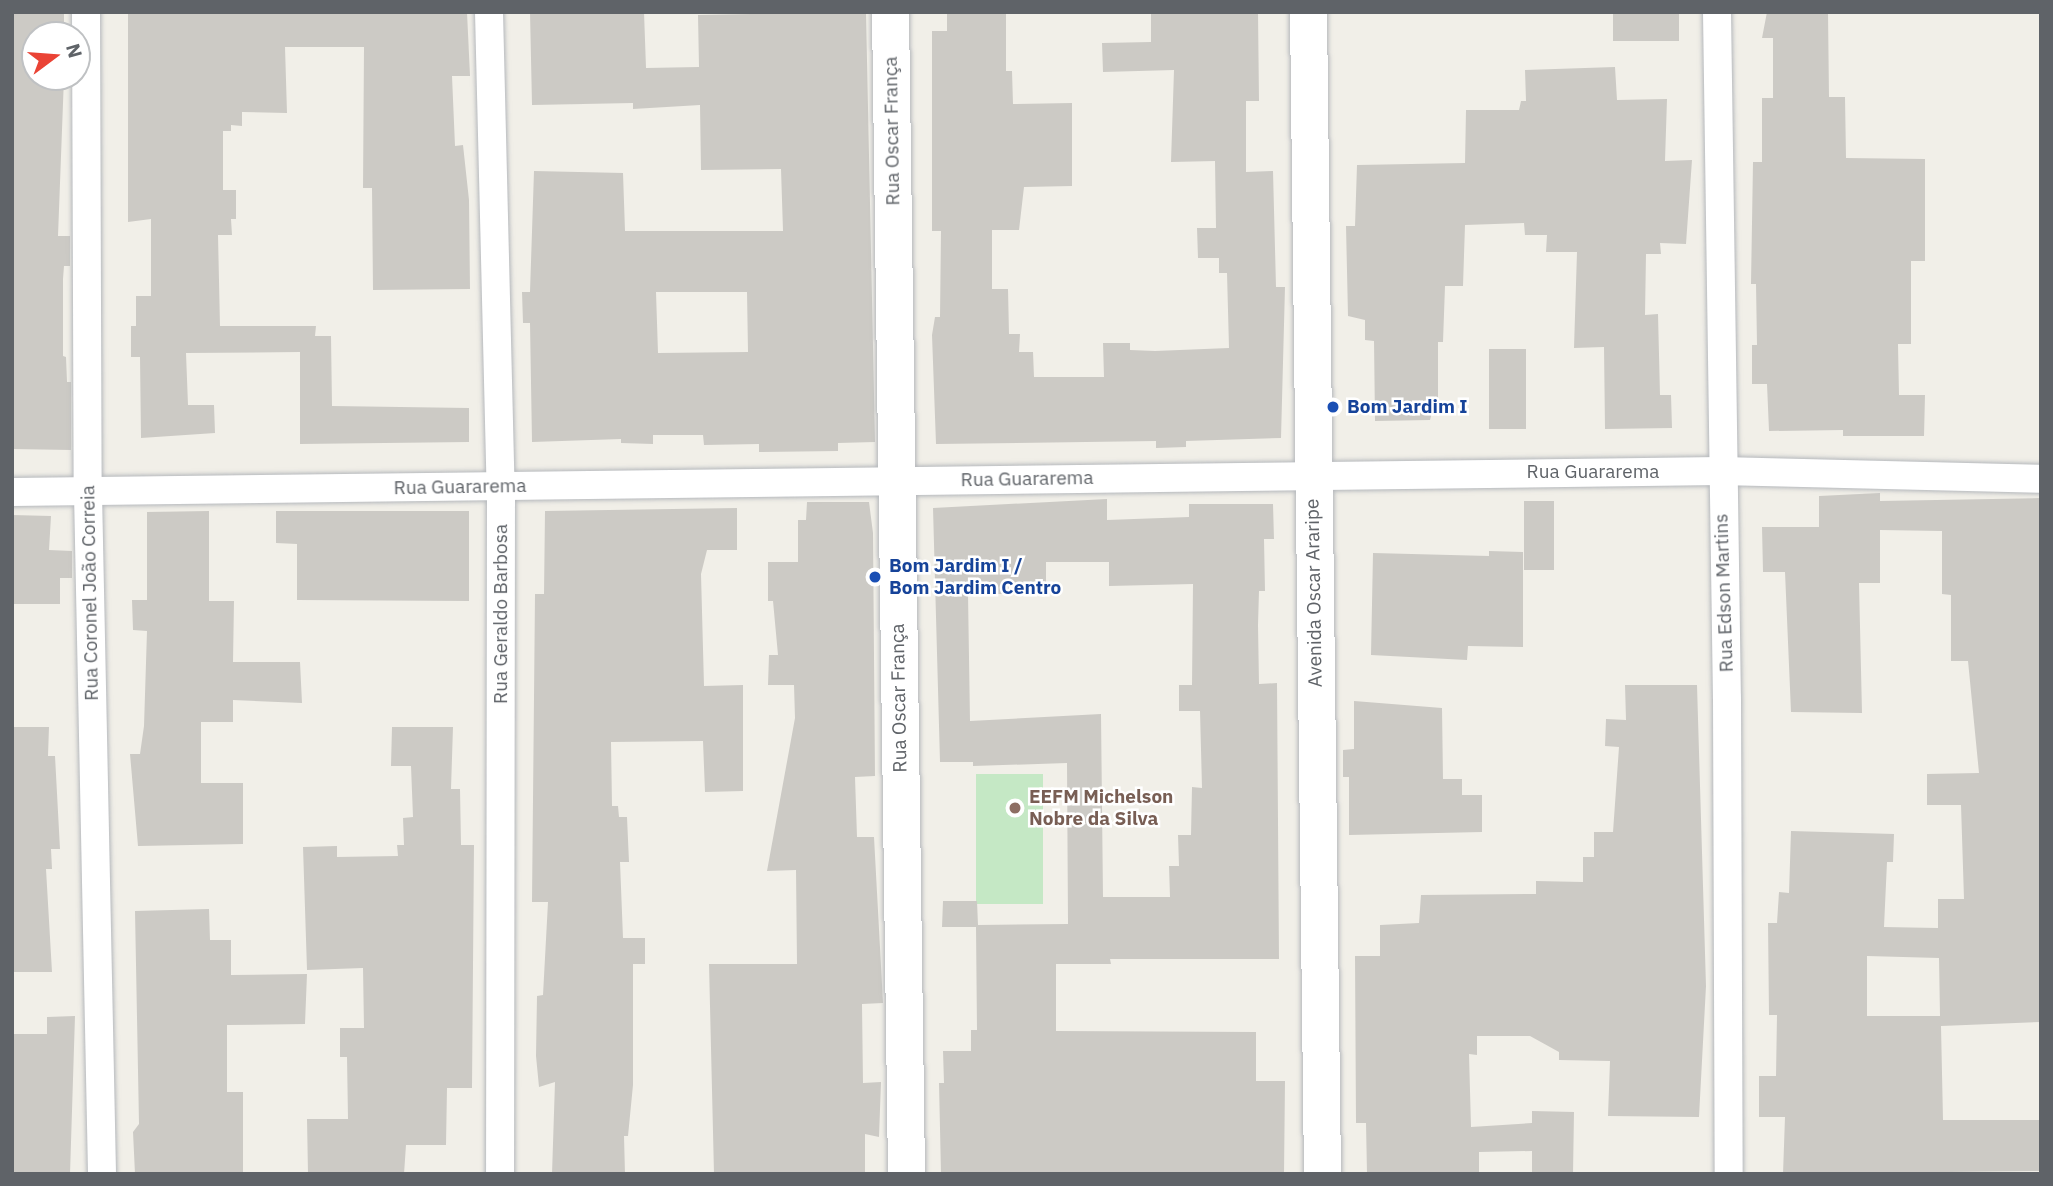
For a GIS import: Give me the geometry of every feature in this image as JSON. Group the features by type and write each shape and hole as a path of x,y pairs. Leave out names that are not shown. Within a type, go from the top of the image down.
{"street":[{"name":"Rua Coronel João Correia","path":"86,12 88,493 102,1174"},
{"name":"Rua Geraldo Barbosa","path":"489,12 501,486 500,1174"},
{"name":"Rua Oscar França","path":"890,12 906,1174"},
{"name":"Avenida Oscar Araripe","path":"1308,12 1322,1174"},
{"name":"Rua Edson Martins","path":"1717,12 1721,471 1728,713 1729,1174"},
{"name":"Rua Guararema","path":"12,492 1721,471 2041,479"}],"green space":[{"path":"976,774 1043,774 1043,904 976,904"}],"building":[{"path":"12,12 64,12 64,21 21,21 21,91 63,91 58,236 70,236 70,266 64,266 63,279 63,356 66,357 67,382 71,382 71,450 12,449"},
{"path":"128,12 467,12 470,76 452,76 455,146 463,145 469,200 470,289 373,290 372,188 363,188 364,47 285,47 287,113 242,112 242,126 231,125 231,131 223,131 223,190 236,190 236,219 231,219 232,235 218,235 220,326 316,326 315,336 331,336 332,406 469,408 469,442 300,444 300,352 186,353 188,405 214,405 215,433 141,438 140,357 131,357 131,326 136,326 136,296 151,296 151,219 128,222"},
{"path":"530,12 644,12 646,68 699,67 698,15 866,12 875,442 838,443 838,451 759,452 759,444 704,445 703,435 653,435 653,444 621,443 621,439 532,442 530,323 523,323 522,292 530,292 534,171 623,173 625,231 783,231 781,169 701,170 700,105 633,109 633,103 532,105","holes":["656,292 747,292 748,352 658,353"]},
{"path":"947,12 1006,12 1006,71 1012,71 1013,104 1072,103 1072,186 1024,187 1019,230 992,230 992,289 1008,289 1009,334 1020,334 1019,352 1033,352 1034,377 1104,377 1103,343 1130,343 1130,350 1155,351 1229,348 1227,273 1219,273 1219,258 1198,258 1197,228 1216,228 1215,161 1171,162 1174,70 1103,72 1102,43 1151,42 1151,12 1258,12 1259,101 1246,101 1246,172 1273,171 1276,287 1285,287 1281,438 1186,441 1186,447 1156,448 1156,441 936,444 932,335 935,317 940,317 941,231 932,231 932,31 947,31"},
{"path":"1613,12 1679,12 1679,41 1613,41"},
{"path":"1767,12 1828,12 1829,97 1845,97 1846,158 1925,159 1925,261 1911,261 1911,344 1898,344 1899,395 1925,395 1924,436 1843,436 1843,430 1769,431 1767,384 1752,384 1752,345 1757,345 1756,284 1751,284 1753,162 1762,162 1762,98 1773,98 1773,38 1762,38"},
{"path":"1615,67 1617,100 1667,99 1665,161 1692,160 1686,244 1660,243 1661,254 1646,254 1645,315 1658,314 1660,395 1671,395 1672,428 1605,429 1604,347 1574,348 1577,252 1546,252 1547,235 1525,235 1524,223 1465,225 1463,286 1445,286 1443,342 1438,342 1438,409 1433,409 1430,420 1375,421 1374,341 1365,340 1365,320 1348,316 1346,226 1355,226 1357,165 1465,163 1466,110 1519,110 1521,101 1526,101 1525,70"},
{"path":"1489,349 1526,349 1526,429 1489,429"},
{"path":"1880,493 1880,501 2041,498 2041,1022 1941,1026 1943,1120 2041,1120 2041,1171 1783,1174 1785,1117 1759,1117 1759,1076 1776,1076 1777,1015 1769,1015 1768,923 1777,923 1779,892 1789,893 1791,831 1894,834 1893,862 1887,862 1884,927 1938,928 1938,899 1964,899 1961,805 1927,805 1927,774 1979,773 1968,661 1951,661 1951,595 1942,594 1942,531 1880,530 1880,583 1859,583 1862,713 1791,712 1785,572 1763,572 1762,527 1819,527 1819,496","holes":["1867,956 1939,958 1940,1016 1867,1016"]},
{"path":"1107,499 1107,520 1189,517 1189,504 1273,504 1274,539 1264,539 1265,591 1259,591 1258,625 1259,684 1277,683 1279,959 1110,959 1111,964 1056,964 1056,1031 1256,1032 1256,1081 1285,1081 1284,1174 941,1174 939,1083 944,1083 943,1051 971,1051 971,1030 977,1030 976,927 942,927 943,901 977,901 978,925 1068,924 1067,763 973,766 973,762 940,762 933,508","holes":["1046,562 1109,562 1109,586 1193,584 1192,685 1179,685 1179,711 1200,711 1202,788 1192,787 1191,835 1178,835 1179,866 1169,866 1170,897 1103,897 1101,714 970,721 968,594 1046,594"]},
{"path":"1524,501 1554,501 1554,570 1524,570"},
{"path":"807,502 869,502 873,533 875,776 855,777 857,837 874,837 883,1003 862,1004 863,1083 881,1082 879,1137 865,1134 865,1174 714,1174 709,964 797,964 796,870 767,871 795,718 794,685 768,685 769,655 778,655 773,601 768,601 768,562 798,562 798,520 806,520"},
{"path":"737,508 737,550 707,550 701,574 704,686 743,685 743,791 705,792 703,741 611,742 612,806 618,806 619,817 627,817 629,862 620,862 623,938 645,938 645,964 633,964 633,1085 628,1136 624,1136 625,1174 552,1174 555,1082 539,1087 536,1056 537,996 543,995 548,902 532,902 535,594 544,594 545,511"},
{"path":"209,511 209,601 234,601 233,662 300,662 302,703 233,700 233,722 201,722 201,783 243,783 243,844 138,846 130,754 140,754 144,726 147,631 133,630 132,600 147,600 147,512"},
{"path":"276,511 469,511 469,601 297,600 297,544 276,543"},
{"path":"12,515 51,516 49,550 72,551 72,578 60,578 60,604 12,604"},
{"path":"1489,551 1523,552 1523,647 1468,646 1467,660 1371,655 1373,553 1489,556"},
{"path":"1625,685 1697,685 1706,986 1699,1117 1608,1116 1610,1061 1559,1060 1559,1052 1530,1036 1477,1036 1477,1055 1469,1054 1471,1127 1532,1123 1532,1111 1574,1112 1573,1174 1532,1174 1532,1151 1479,1152 1479,1174 1367,1174 1366,1123 1356,1123 1355,956 1380,956 1380,925 1419,923 1421,895 1536,894 1536,881 1583,882 1583,857 1594,857 1594,832 1613,832 1619,747 1605,746 1606,719 1626,720"},
{"path":"1354,701 1442,708 1443,779 1462,779 1462,795 1482,795 1482,832 1349,835 1349,777 1343,777 1343,750 1354,749"},
{"path":"12,727 49,727 48,756 55,756 60,849 51,849 52,869 46,869 52,972 12,972"},
{"path":"392,727 453,727 451,789 460,789 461,845 474,845 472,1088 447,1088 446,1145 406,1145 404,1174 308,1174 307,1119 348,1119 347,1057 340,1057 340,1028 364,1028 363,968 307,970 303,847 337,846 337,857 398,856 397,845 404,845 403,818 413,817 411,766 391,766"},
{"path":"209,909 210,940 231,940 231,975 307,974 305,1024 227,1025 227,1092 243,1092 243,1174 135,1174 133,1132 139,1124 135,911"},
{"path":"75,1016 70,1174 12,1174 12,1034 47,1034 47,1017"}],"place":[{"name":"Bom Jardim I","path":"1333,407"},
{"name":"Bom Jardim I / Bom Jardim Centro","path":"875,577"},
{"name":"EEFM Michelson Nobre da Silva","path":"1015,808"}]}
